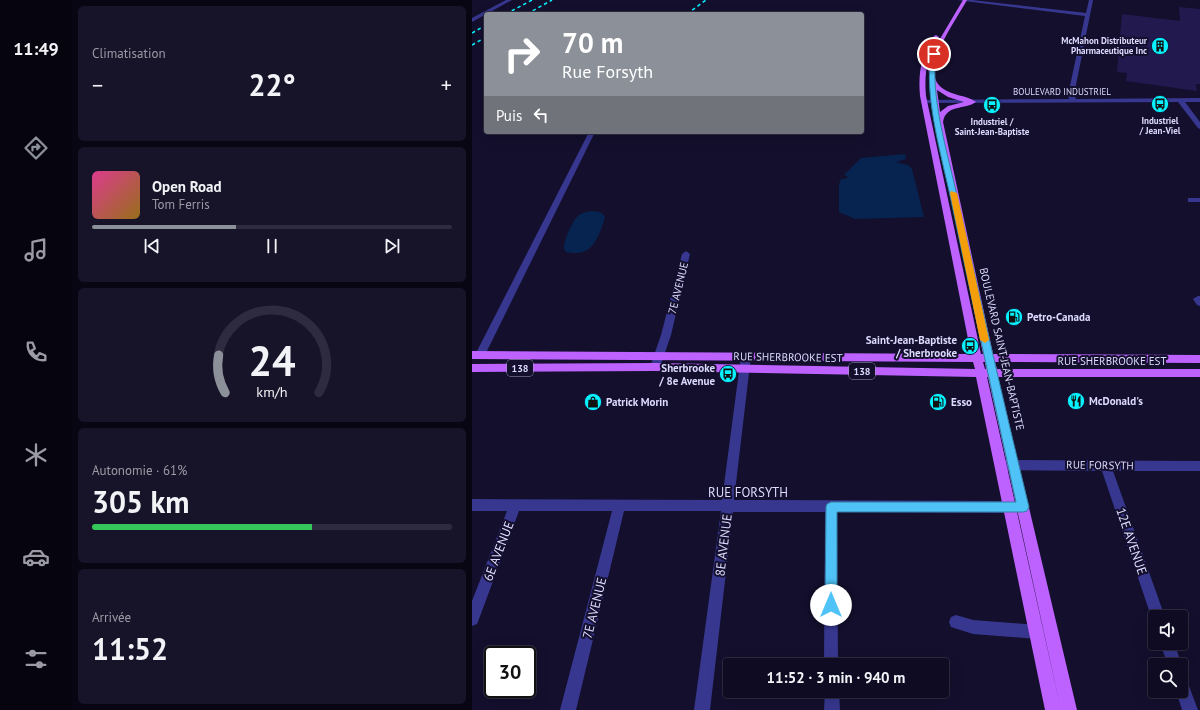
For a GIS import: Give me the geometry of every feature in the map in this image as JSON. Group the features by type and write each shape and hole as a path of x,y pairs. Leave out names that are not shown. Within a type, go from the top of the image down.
{"main road":[{"name":"BOULEVARD SAINT-JEAN-BAPTISTE","path":"962,0 936,49 931,67 934,102 989,358 1014,464 1017,507 1037,632 1053,710"},
{"name":"BOULEVARD SAINT-JEAN-BAPTISTE","path":"962,0 926,54 922,79 924,102 977,358 1001,465 1017,507 1052,634 1069,710"},
{"path":"932,80 939,90 973,102"},
{"path":"939,125 939,119 943,113 951,107 973,102"},
{"path":"938,166 948,166"},
{"path":"951,234 962,233"},
{"path":"955,254 967,254"},
{"path":"473,368 476,355"},
{"name":"RUE SHERBROOKE EST","path":"476,355 658,356 851,370 993,373 1200,373"},
{"path":"567,368 572,356"},
{"path":"606,368 608,356"},
{"path":"851,370 852,357"},
{"name":"RUE SHERBROOKE EST","path":"473,368 655,367 852,357 1200,360"},
{"path":"1144,359 1149,372"},
{"path":"1037,632 1052,634"}],"street":[{"path":"487,12 510,0"},
{"path":"962,0 1088,15"},
{"path":"1072,101 1071,95 1091,0"},
{"path":"472,20 484,14"},
{"path":"1180,100 1200,127"},
{"name":"BOULEVARD INDUSTRIEL","path":"924,102 1200,100"},
{"path":"476,355 591,134"},
{"path":"1191,200 1200,200"},
{"name":"7E AVENUE","path":"655,367 666,335 686,254"},
{"name":"8E AVENUE","path":"702,710 745,363"},
{"name":"RUE FORSYTH","path":"1001,465 1200,466"},
{"name":"12E AVENUE","path":"1106,466 1156,610"},
{"name":"RUE FORSYTH","path":"472,505 1017,507"},
{"name":"6E AVENUE","path":"472,619 515,505"},
{"name":"7E AVENUE","path":"568,710 619,506"},
{"path":"831,507 832,658"},
{"path":"956,622 973,627 1037,632"},
{"path":"832,698 832,710"},
{"path":"1186,698 1190,710"}],"water":[{"path":"905,154 906,159 896,162 908,165 912,169 924,217 855,219 839,212 839,184 841,179 848,177 844,175 861,158"},
{"path":"591,211 600,212 605,216 601,230 595,242 588,250 584,252 566,252 564,249 565,241 574,221 580,214"}],"building":[{"name":"McMahon Distributeur Pharmaceutique Inc","path":"1179,7 1200,9 1200,84 1196,84 1197,91 1126,81 1127,73 1117,72 1122,14 1180,21"}],"railway":[{"path":"510,12 532,0"},
{"path":"531,12 552,0"},
{"path":"690,12 706,0"},
{"path":"472,33 484,26"},
{"path":"472,45 484,38"}],"slow traffic":[{"path":"953,193 985,340"}],"place":[{"name":"McMahon Distributeur Pharmaceutique Inc","path":"1160,46"},
{"name":"Industriel / Jean-Viel","path":"1160,104"},
{"name":"Industriel / Saint-Jean-Baptiste","path":"992,105"},
{"name":"Petro-Canada","path":"1014,317"},
{"name":"Saint-Jean-Baptiste / Sherbrooke","path":"970,346"},
{"name":"Sherbrooke / 8e Avenue","path":"728,374"},
{"name":"McDonald's","path":"1076,401"},
{"name":"Patrick Morin","path":"593,402"},
{"name":"Esso","path":"938,402"}],"route":[{"path":"831,605 831,507 1023,507 989,358 934,102 931,67 934,54"}]}
